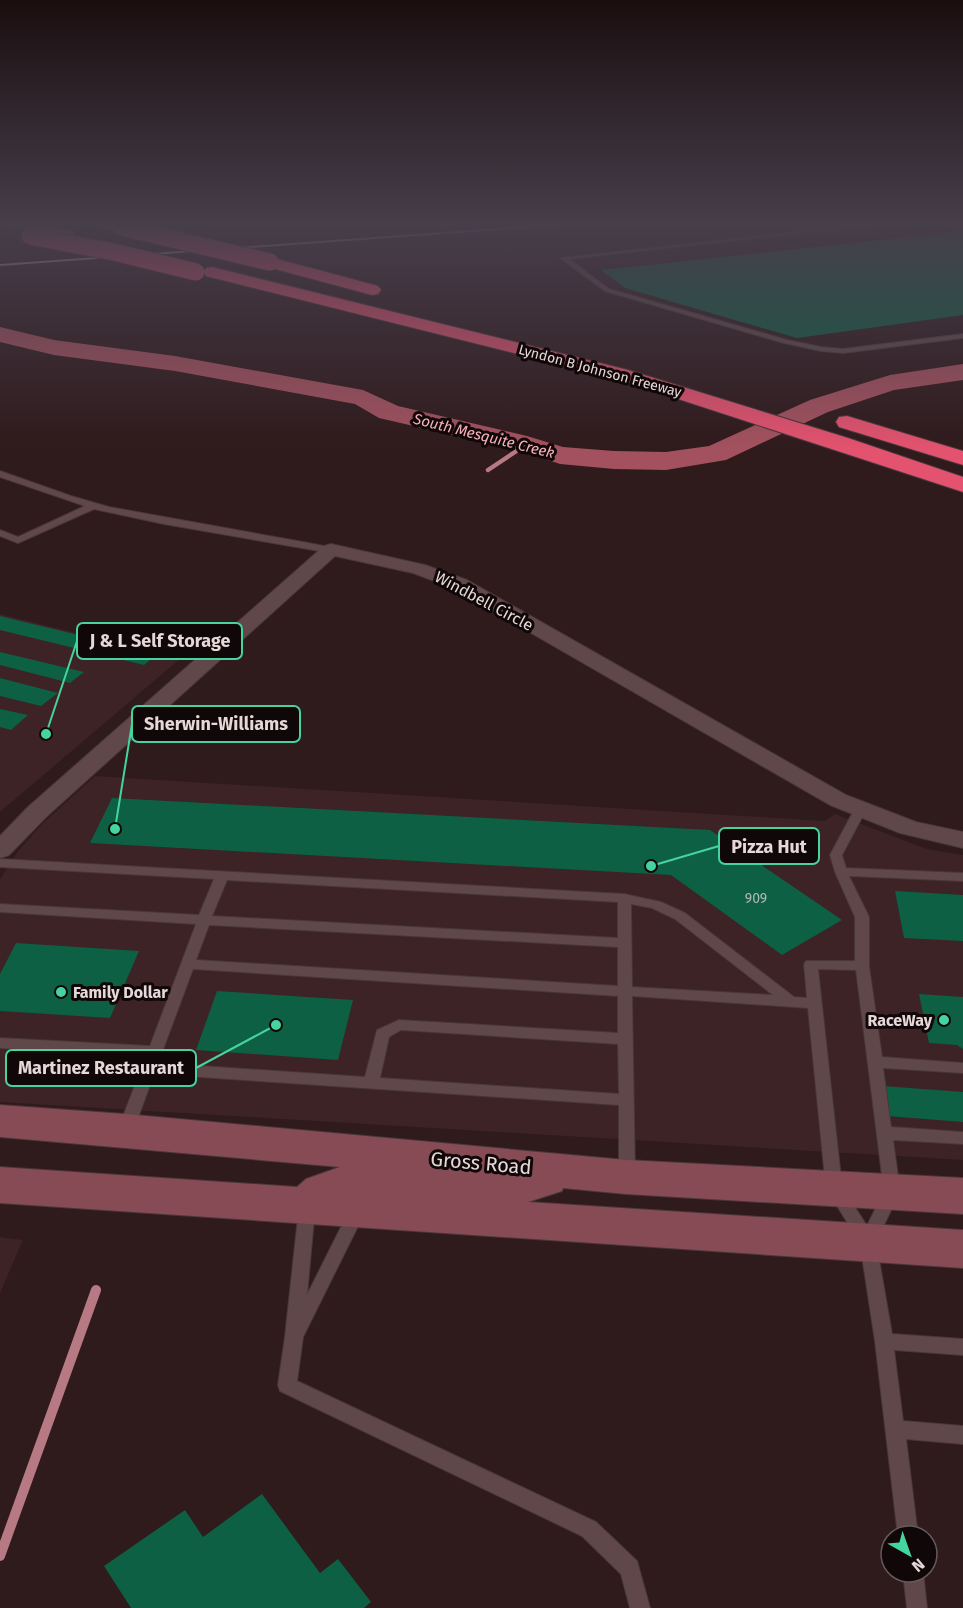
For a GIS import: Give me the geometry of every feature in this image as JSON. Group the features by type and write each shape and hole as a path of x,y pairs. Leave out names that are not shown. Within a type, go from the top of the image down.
{"highway":[{"name":"Lyndon B Johnson Freeway","path":"316,299 621,374 736,409 963,485"},
{"path":"828,416 963,458"}],"main road":[{"name":"Gross Road","path":"0,1121 125,1130 627,1177 963,1196"},
{"path":"307,1205 314,1194 351,1183 382,1182 491,1192 574,1172"},
{"path":"0,1185 963,1249"}],"street":[{"name":"Windbell Circle","path":"331,550 418,568 460,584 822,791 860,810 909,828 963,840"},
{"path":"0,850 37,812 331,550"}],"lane":[{"path":"639,299 821,350 843,351 963,336"},
{"path":"0,474 93,506 185,526 266,537 331,550"},
{"path":"0,533 18,540 93,506"},
{"path":"860,810 836,855 841,872 862,917 862,966 892,1191 868,1242"},
{"path":"0,863 624,898 656,905 680,916 791,1002"},
{"path":"841,872 963,877"},
{"path":"125,1130 222,876"},
{"path":"624,898 627,1177"},
{"path":"0,908 625,943"},
{"path":"188,964 815,1003"},
{"path":"862,966 811,964 834,1188 868,1242 885,1341 907,1524"},
{"path":"371,1083 382,1034 399,1025 627,1039"},
{"path":"0,1043 155,1052"},
{"path":"875,1062 963,1068"},
{"path":"149,1068 627,1100"},
{"path":"884,1133 963,1138"},
{"path":"307,1205 287,1385 590,1529 630,1568 640,1608"},
{"path":"294,1337 359,1209"},
{"path":"885,1341 963,1347"},
{"path":"895,1429 963,1435"},
{"path":"914,1584 917,1608"}],"shaded area":[{"path":"0,614 180,659 0,812"},
{"path":"95,776 825,821 835,814 927,849 963,855 963,1160 0,1102 0,879 19,850 42,824"},
{"path":"0,1237 23,1240 0,1293"}],"building":[{"path":"663,299 963,299 963,315 797,338"},
{"path":"0,616 157,654 144,665 0,630"},
{"path":"0,652 84,672 70,683 0,665"},
{"path":"0,678 58,693 41,706 0,696"},
{"path":"0,709 28,715 11,730 0,727"},
{"path":"112,798 710,830 842,920 782,955 671,875 90,843"},
{"path":"895,891 963,895 963,941 904,938"},
{"name":"Family Dollar","path":"16,943 139,951 110,1018 0,1011 0,974"},
{"path":"217,991 353,1000 338,1060 196,1050"},
{"name":"RaceWay","path":"919,994 963,997 963,1049 957,1045 929,1043"},
{"path":"883,1086 963,1092 963,1122 887,1116"},
{"path":"262,1494 320,1573 338,1559 371,1602 364,1608 131,1608 104,1566 185,1510 203,1537"}],"waterway":[{"name":"South Mesquite Creek","path":"0,334 54,348 175,363 363,398 389,412 527,444 560,455 614,460 666,461 716,454 819,406 890,383 963,372"},
{"path":"488,470 527,444"},
{"path":"0,1556 96,1290"}],"place":[{"name":"J & L Self Storage","path":"46,734"},
{"name":"Sherwin-Williams","path":"115,829"},
{"name":"Pizza Hut","path":"651,866"},
{"name":"Family Dollar","path":"61,992"},
{"name":"RaceWay","path":"944,1020"},
{"name":"Martinez Restaurant","path":"276,1025"}]}
